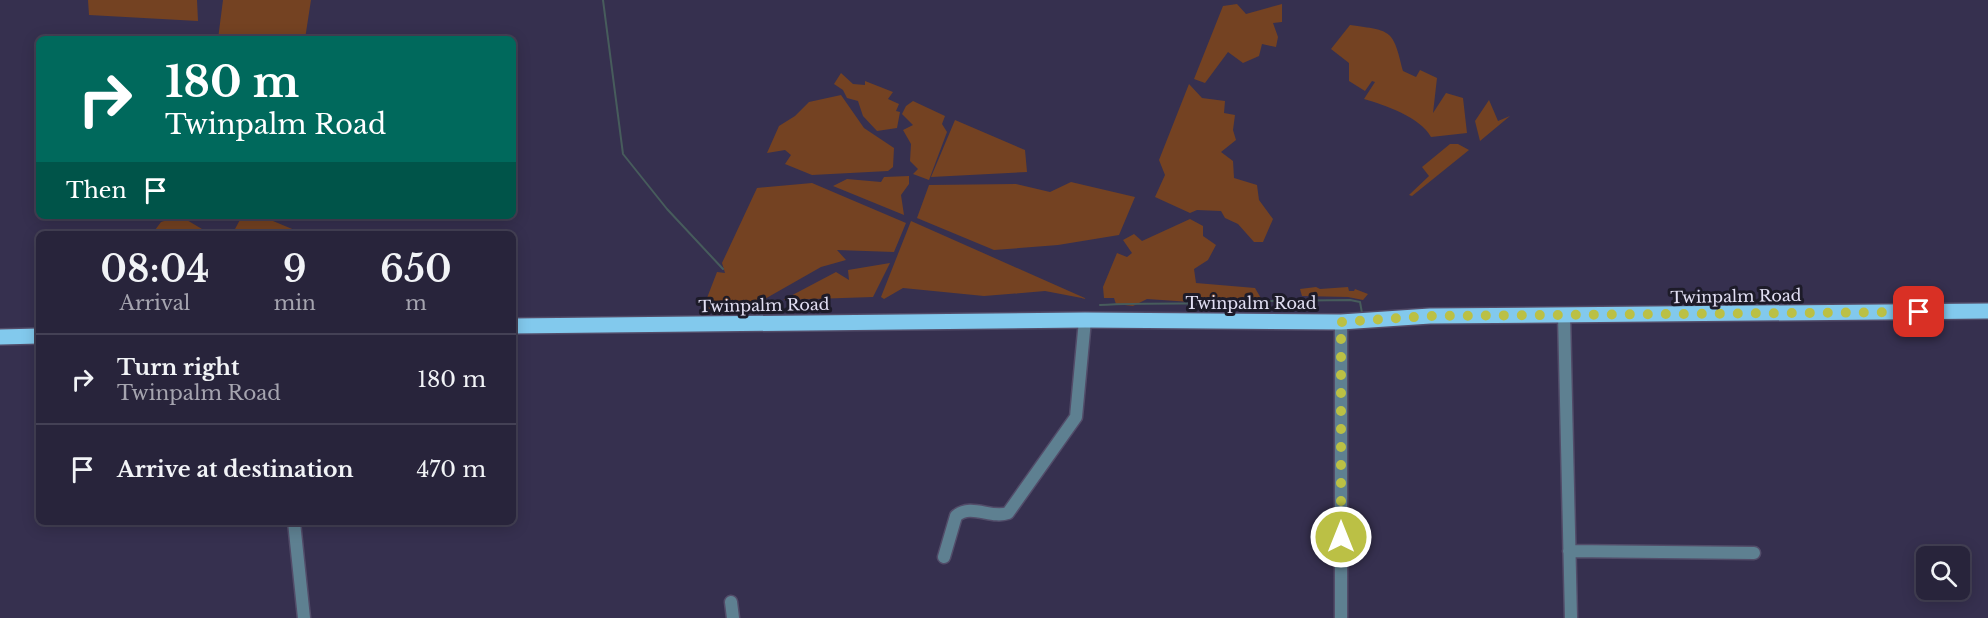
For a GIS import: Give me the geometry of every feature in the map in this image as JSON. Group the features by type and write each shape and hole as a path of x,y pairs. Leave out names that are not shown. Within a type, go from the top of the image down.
{"main road":[{"name":"Twinpalm Road","path":"516,326 1085,320 1341,322 1430,316 1988,311"},
{"path":"0,337 36,336"}],"street":[{"path":"1564,315 1571,618"},
{"path":"944,557 956,516 968,510 1001,515 1008,513 1076,417 1085,320"},
{"path":"1341,322 1341,618"},
{"path":"294,525 304,618"},
{"path":"1569,551 1754,553"},
{"path":"731,602 733,618"}],"shaded area":[{"path":"88,0 197,0 198,21 89,15"},
{"path":"223,0 311,0 305,36 218,36"},
{"path":"1237,4 1246,14 1282,4 1282,22 1273,23 1278,37 1276,47 1262,44 1259,56 1243,63 1228,52 1205,83 1194,79 1223,6"},
{"path":"1350,25 1383,31 1393,40 1403,71 1416,77 1420,70 1437,78 1433,113 1446,93 1463,98 1467,133 1431,137 1419,123 1411,118 1392,108 1364,99 1375,82 1372,81 1365,91 1349,81 1349,63 1331,49"},
{"path":"841,73 853,84 865,85 865,81 893,92 888,99 899,104 896,111 900,112 897,128 877,131 863,116 858,101 847,98 843,90 834,84"},
{"path":"1189,84 1202,98 1225,101 1224,113 1235,115 1233,130 1236,140 1221,152 1233,161 1234,178 1257,185 1259,200 1273,219 1263,242 1254,242 1238,224 1225,218 1221,211 1197,210 1190,213 1155,197 1165,175 1159,160"},
{"path":"841,95 864,128 894,148 893,167 888,171 812,175 785,164 791,155 785,150 767,153 779,126 795,116 809,102"},
{"path":"1489,100 1498,121 1510,116 1480,141 1475,121"},
{"path":"913,101 945,116 942,124 947,132 929,180 913,174 918,169 910,161 911,144 903,130 913,125 902,114 906,106"},
{"path":"955,120 1025,150 1027,172 931,177"},
{"path":"1450,144 1458,144 1469,150 1412,196 1409,195 1429,176 1422,167"},
{"path":"909,176 909,184 901,195 904,215 833,186 847,179 881,182 884,177"},
{"path":"1071,182 1135,197 1119,235 1058,245 994,250 917,218 929,185 1016,184 1050,192"},
{"path":"812,183 906,223 894,252 837,250 846,260 821,267 763,300 702,311 717,272 725,273 722,263 757,188"},
{"path":"170,219 185,219 202,229 211,231 154,231 161,222"},
{"path":"240,219 268,219 297,231 237,231 235,229"},
{"path":"1190,219 1203,226 1203,236 1216,245 1208,260 1194,269 1196,283 1255,288 1262,300 1221,303 1211,298 1191,302 1147,299 1133,306 1116,304 1114,298 1104,298 1103,287 1117,253 1127,257 1132,253 1123,240 1134,234 1142,241"},
{"path":"911,221 1087,299 1045,291 984,296 903,288 884,299 881,297"},
{"path":"890,263 873,297 783,300 836,272 849,280 848,270"},
{"path":"1316,287 1320,289 1348,287 1349,291 1355,289 1368,294 1363,300 1348,297 1302,296 1300,289"}],"waterway":[{"path":"603,0 623,154 667,209 723,269"},
{"path":"1269,301 1350,300 1360,302 1362,313"},
{"path":"1100,305 1264,302"}],"route":[{"path":"1341,537 1341,322 1430,316 1919,312"}]}
